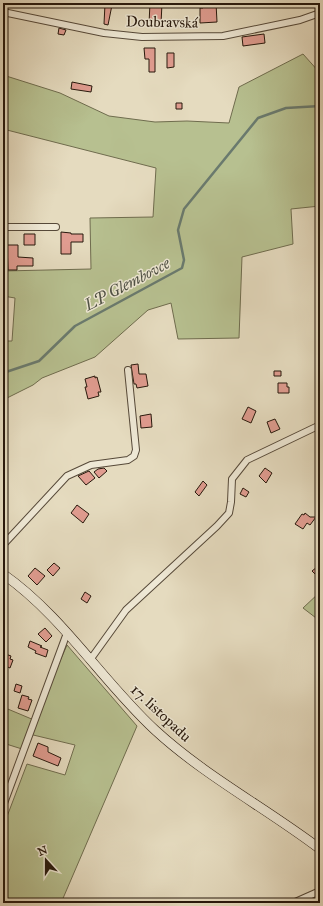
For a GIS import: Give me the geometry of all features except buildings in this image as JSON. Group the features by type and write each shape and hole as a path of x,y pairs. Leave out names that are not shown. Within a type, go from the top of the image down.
{"main road":[{"name":"17. listopadu","path":"3,574 32,598 67,633 130,706 177,749 216,778 320,849"}],"street":[{"name":"Doubravská","path":"3,12 104,33 142,37 223,36 300,20 320,13"},
{"path":"3,227 56,227"},
{"path":"3,545 66,476 91,465 128,460 134,456 136,450 128,370"},
{"path":"90,660 126,610 217,526 229,513 232,479 247,460 320,425"},
{"path":"3,806 67,633"},
{"path":"293,903 320,891"}],"green space":[{"path":"303,54 320,73 320,206 291,209 293,244 242,257 239,338 178,339 171,303 148,310 95,357 42,378 33,385 3,400 3,341 12,341 15,298 3,296 3,271 91,269 90,218 153,217 156,168 3,129 3,75 60,93 109,116 155,122 187,121 229,123 239,87"},
{"path":"320,592 320,621 303,608"},
{"path":"67,645 137,726 61,903 3,903 3,827 27,764 65,775 75,745 29,734 22,749 3,743 3,707 34,720"}],"waterway":[{"name":"LP Glembovce","path":"3,373 39,361 75,326 182,268 184,260 178,230 184,209 258,118 286,108 320,106"}]}
